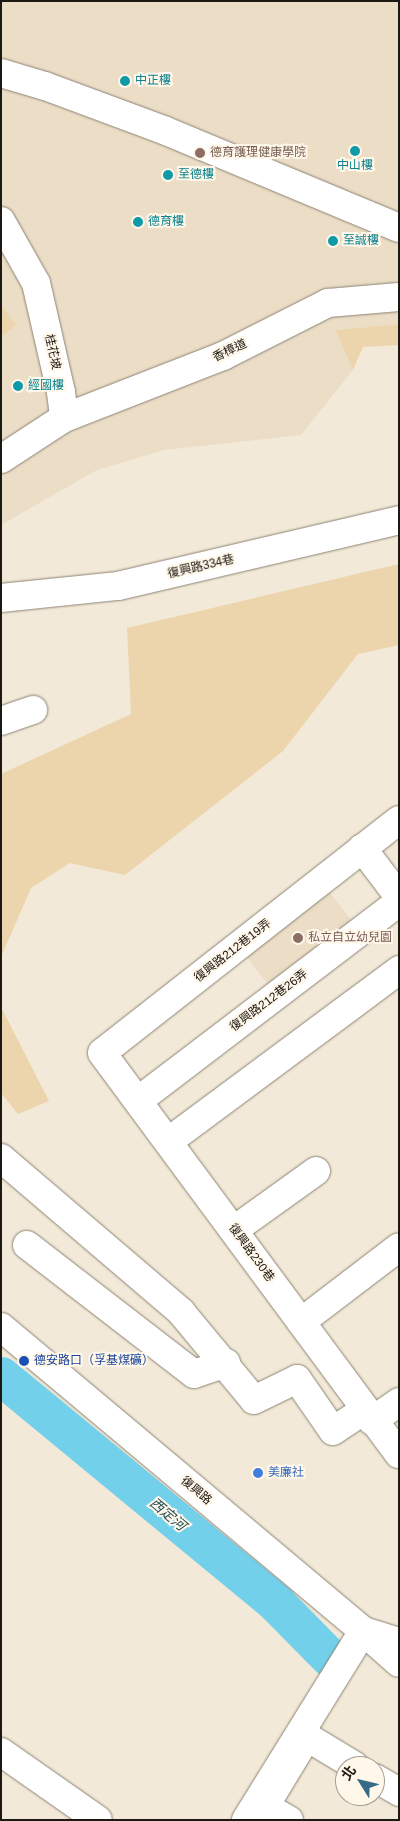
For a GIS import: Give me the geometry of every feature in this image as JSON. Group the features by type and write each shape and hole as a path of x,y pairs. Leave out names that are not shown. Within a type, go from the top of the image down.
{"street":[{"path":"1,73 45,86 166,131 399,228"},
{"name":"桂花坡","path":"1,221 36,283 61,392 64,418"},
{"name":"香樟道","path":"64,418 223,356 328,303 399,297"},
{"path":"1,459 64,418"},
{"name":"復興路334巷","path":"1,598 118,586 399,520"},
{"path":"1,721 33,710"},
{"name":"復興路212巷19弄","path":"102,1052 399,820"},
{"path":"362,848 399,897"},
{"name":"復興路212巷26弄","path":"139,1100 399,902"},
{"path":"169,1141 399,970"},
{"name":"復興路230巷","path":"102,1052 169,1141 368,1416 399,1454"},
{"path":"1,1158 181,1312 226,1363 254,1400 297,1379 333,1430 399,1402"},
{"path":"234,1230 316,1170"},
{"path":"27,1245 194,1374 226,1363"},
{"path":"301,1322 399,1247"},
{"name":"復興路","path":"1,1327 363,1631 399,1642"},
{"path":"260,1815 363,1631 399,1663"},
{"path":"260,1815 307,1737 338,1756"},
{"path":"1,1752 98,1820"},
{"path":"385,1784 399,1792"},
{"path":"260,1815 289,1820"}],"shaded area":[{"name":"德育護理健康學院","path":"1,1 399,1 399,324 335,330 353,370 301,435 164,450 97,470 1,525"},
{"path":"1,305 16,325 1,337"},
{"path":"399,324 399,345 363,347 353,370 335,330"},
{"path":"399,564 399,645 358,654 283,751 125,875 70,863 31,888 1,957 1,774 131,714 127,628"},
{"name":"私立自立幼兒園","path":"322,882 358,929 274,992 238,945"},
{"path":"1,1007 49,1101 18,1114 1,1093"}],"waterway":[{"name":"西定河","path":"1,1376 276,1603 329,1657"}],"place":[{"name":"中正樓","path":"125,81"},
{"name":"中山樓","path":"355,151"},
{"name":"德育護理健康學院","path":"200,153"},
{"name":"至德樓","path":"168,175"},
{"name":"德育樓","path":"138,222"},
{"name":"至誠樓","path":"333,241"},
{"name":"經國樓","path":"18,386"},
{"name":"私立自立幼兒園","path":"298,938"},
{"name":"德安路口（孚基煤礦）","path":"24,1361"},
{"name":"美廉社","path":"258,1473"}]}
